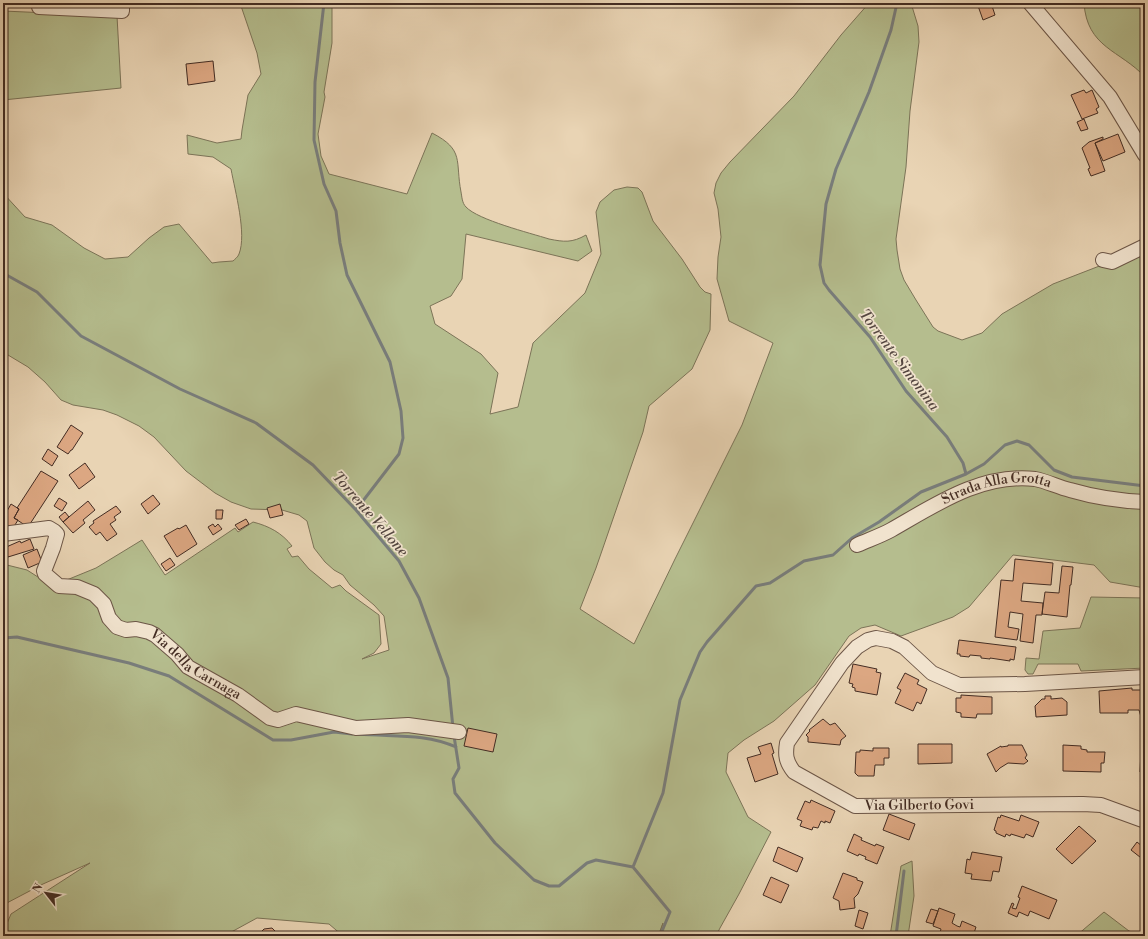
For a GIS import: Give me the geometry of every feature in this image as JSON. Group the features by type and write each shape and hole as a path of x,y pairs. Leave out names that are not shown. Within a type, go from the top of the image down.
{"street":[{"path":"39,7 122,11 122,3"},
{"path":"1030,3 1110,97 1145,155"},
{"path":"1103,260 1112,262 1145,246"},
{"name":"Strada Alla Grotta","path":"857,545 889,531 959,492 1005,478 1036,480 1092,495 1145,502"},
{"name":"Via della Carnaga","path":"3,534 49,528 54,530 57,534 44,571 45,574 59,586 77,587 94,594 104,604 109,618 117,627 126,630 148,632 155,635 177,654 188,668 238,695 270,718 278,720 296,714 356,728 408,725 459,732"},
{"name":"Via Gilberto Govi","path":"1145,677 1025,684 959,685 932,673 904,647 892,641 876,638 868,640 857,647 842,663 787,743 785,755 788,765 794,772 855,806 1083,804 1101,805 1145,821"}],"green space":[{"path":"240,3 332,3 332,43 324,92 325,97 318,134 321,156 329,174 407,194 432,133 450,145 454,151 457,157 463,202 472,212 505,226 549,239 568,241 586,235 592,251 578,261 466,234 462,279 451,296 430,306 435,324 481,354 498,373 490,414 518,407 533,343 585,293 601,254 596,212 600,202 614,190 627,187 638,188 642,192 653,221 682,259 700,287 705,292 711,294 710,330 692,369 649,406 643,432 596,568 580,609 634,644 742,425 773,343 729,321 717,279 721,237 718,209 714,193 716,183 721,173 730,162 794,96 841,35 869,3 911,3 918,26 919,42 910,111 906,167 896,239 900,269 904,280 933,327 938,331 962,340 982,333 1002,314 1053,284 1102,265 1145,241 1145,588 1110,582 1094,565 1013,555 969,607 953,617 901,636 875,625 861,628 849,636 815,685 774,721 744,740 728,753 726,772 748,817 771,832 716,936 659,936 663,923 658,936 343,936 329,924 257,918 224,936 3,936 11,914 90,863 43,884 3,905 3,564 27,570 52,586 96,568 142,540 165,575 235,528 238,532 253,522 270,528 288,541 292,546 287,549 292,557 298,556 309,569 332,588 340,585 379,615 381,644 374,653 362,659 389,650 384,616 374,605 350,585 343,575 334,570 325,562 314,548 307,521 299,515 282,510 251,509 231,502 215,493 186,471 154,437 139,426 103,410 73,405 61,400 45,382 28,367 3,352 3,193 25,217 52,225 84,248 105,259 128,257 164,227 179,224 212,263 233,261 238,256 242,235 231,169 213,157 188,154 187,135 217,143 241,139 248,95 261,74 257,53"},
{"path":"1084,3 1145,3 1145,77 1098,39 1091,30 1086,18"},
{"path":"3,11 117,16 121,88 3,100"},
{"path":"1091,597 1145,598 1145,668 1081,671 1078,664 1038,664 1033,674 1028,674 1025,670 1026,658 1039,659 1043,631 1080,628"},
{"path":"912,861 914,896 908,936 890,936 901,866"},
{"path":"1104,912 1129,931 1145,936 1076,936"}],"building":[{"path":"977,3 991,3 995,15 983,20"},
{"path":"213,61 215,81 188,85 186,64"},
{"path":"1084,90 1086,93 1092,90 1099,107 1096,109 1098,113 1082,119 1071,95"},
{"path":"1084,119 1088,129 1081,131 1077,122"},
{"path":"1118,134 1125,152 1103,161 1095,143"},
{"path":"1103,137 1103,139 1095,143 1105,171 1091,176 1088,169 1090,168 1082,148 1089,142"},
{"path":"71,425 83,433 68,454 57,447"},
{"path":"48,449 58,456 52,466 42,459"},
{"path":"85,463 95,477 79,489 69,475"},
{"path":"41,471 58,481 28,527 14,518 19,509 17,508"},
{"path":"153,495 160,504 148,514 141,504"},
{"path":"59,498 67,503 62,511 54,506"},
{"path":"88,501 95,510 83,520 85,523 73,533 63,522"},
{"path":"11,504 19,509 14,518 18,520 10,533 3,529 3,518"},
{"path":"280,504 283,515 270,518 267,508"},
{"path":"116,506 121,512 114,517 116,520 110,524 117,534 107,541 100,532 96,535 89,527 94,523 93,521"},
{"path":"216,510 223,510 222,519 216,519"},
{"path":"65,512 69,517 63,522 59,517"},
{"path":"246,519 249,524 239,530 235,525"},
{"path":"213,524 215,527 218,524 222,529 213,535 208,527"},
{"path":"186,525 197,544 177,557 164,536"},
{"path":"30,539 34,549 8,557 4,548 20,541 21,543"},
{"path":"37,549 42,562 28,568 23,555"},
{"path":"170,558 175,565 166,571 161,564"},
{"path":"1015,559 1053,563 1051,585 1023,583 1021,601 1043,603 1042,615 1036,615 1033,643 1020,641 1023,614 1010,612 1008,627 1019,629 1017,640 995,637 1001,580 1013,581"},
{"path":"1062,566 1073,567 1067,617 1042,614 1045,592 1059,593"},
{"path":"959,640 1016,647 1014,660 1010,659 1010,661 981,658 981,656 970,655 969,657 960,656 960,654 957,654"},
{"path":"853,664 877,669 876,672 881,673 877,695 855,691 855,688 852,687 853,684 849,683"},
{"path":"905,673 919,680 917,684 927,689 921,704 917,702 913,711 895,703 901,690 897,688"},
{"path":"1132,688 1132,690 1144,690 1145,717 1141,717 1139,710 1128,710 1128,713 1100,713 1099,691"},
{"path":"961,695 992,697 992,714 977,714 976,718 961,717 961,713 956,712 956,698 961,698"},
{"path":"1045,696 1051,696 1051,699 1062,698 1067,702 1067,715 1036,717 1035,706 1042,699 1045,699"},
{"path":"823,719 830,725 835,723 846,736 841,740 840,745 808,742 808,737 806,735 810,731 809,730"},
{"path":"468,728 497,734 493,752 464,746"},
{"path":"771,743 774,753 772,754 778,774 755,782 747,758 761,754 758,747"},
{"path":"918,744 952,744 952,763 918,764"},
{"path":"1022,745 1027,755 1025,758 1028,761 1024,764 1008,763 996,772 987,754 1001,746"},
{"path":"1063,745 1081,746 1081,749 1087,750 1087,752 1105,752 1104,763 1101,763 1101,772 1063,771"},
{"path":"873,748 889,748 889,758 884,758 884,765 875,765 874,776 858,776 855,773 856,752 860,752 860,750 873,751"},
{"path":"1141,751 1145,751 1145,772 1140,772"},
{"path":"811,800 835,811 830,823 821,821 818,828 813,827 812,830 800,826 802,821 797,819 805,801 810,803"},
{"path":"889,814 915,824 909,840 883,830"},
{"path":"1001,815 1019,821 1021,815 1039,822 1033,837 1026,834 1024,838 1006,834 1005,837 996,833 994,830 998,817 1000,818"},
{"path":"1079,826 1096,841 1072,864 1056,849"},
{"path":"854,834 862,838 861,840 875,846 876,844 884,847 877,864 865,859 866,857 859,854 858,856 847,851"},
{"path":"1137,842 1142,846 1145,842 1145,861 1131,850"},
{"path":"778,847 803,858 797,872 773,861"},
{"path":"972,852 1002,857 999,872 993,871 991,881 971,879 972,874 965,873 967,859 970,860"},
{"path":"843,873 863,882 858,894 854,898 855,908 840,910 839,901 833,898"},
{"path":"771,877 789,885 781,903 763,895"},
{"path":"1022,886 1057,900 1049,919 1030,911 1028,916 1019,912 1017,917 1008,913 1012,903 1014,904 1012,908 1016,909"},
{"path":"939,908 955,914 952,923 957,926 960,927 962,921 976,927 973,936 939,936 941,929 933,926"},
{"path":"931,909 938,911 933,924 926,922"},
{"path":"859,910 868,913 863,929 855,926"},
{"path":"272,928 280,936 257,936 264,929"},
{"path":"1011,932 1023,936 1010,936"}],"waterway":[{"path":"324,3 315,82 314,140 324,184 336,211 340,243 347,275 390,362 401,411 403,438 399,454 356,510"},
{"name":"Torrente Simonina","path":"633,867 663,793 680,700 700,652 707,642 756,586 770,583 804,561 833,555 852,538 879,522 921,492 966,474 963,463 947,437 906,391 870,337 824,283 820,265 826,204 836,169 869,92 891,30 897,3"},
{"name":"Torrente Vellone","path":"3,273 37,292 81,336 180,389 256,423 313,465 356,510 399,561 419,598 448,678 453,728"},
{"path":"966,474 984,464 1005,445 1017,441 1029,445 1054,470 1072,477 1145,486"},
{"path":"3,638 17,637 129,663 169,676 273,740 291,740 334,732 352,734"},
{"path":"359,734 408,736 432,739 456,747"},
{"name":"Torrente Vellone","path":"454,736 459,768 453,779 455,793 495,843 534,880 549,886 559,886 587,863 596,860 633,867 670,912 660,936"},
{"path":"896,936 904,871"}]}
